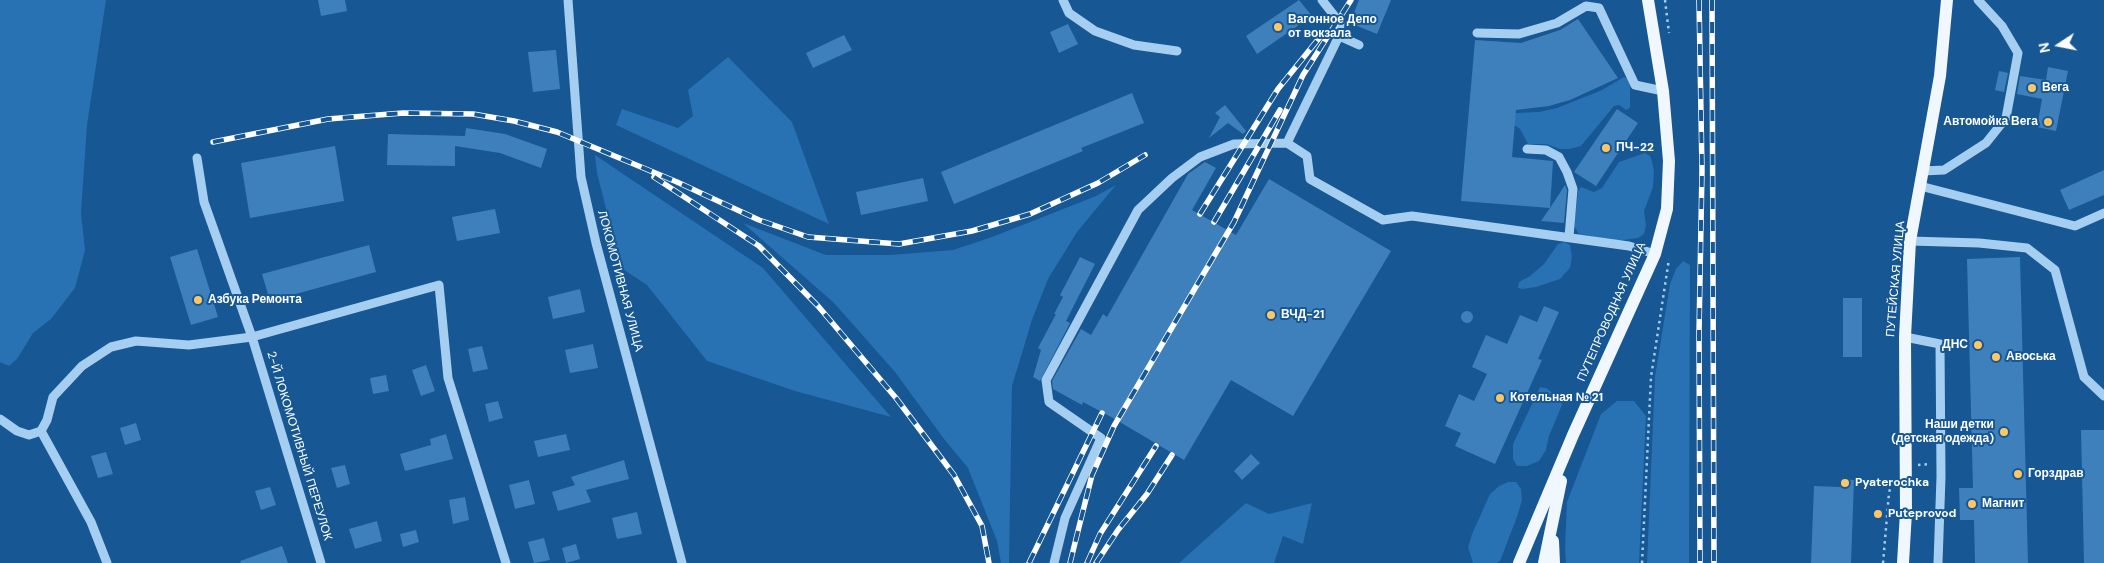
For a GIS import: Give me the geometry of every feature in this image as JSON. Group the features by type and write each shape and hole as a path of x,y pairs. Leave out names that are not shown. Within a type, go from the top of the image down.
{"main road":[{"name":"ПУТЕПРОВОДНАЯ УЛИЦА","path":"1519,563 1573,435 1655,254 1666,209 1669,161 1662,90 1648,0"},
{"name":"ПУТЕЙСКАЯ УЛИЦА","path":"1903,563 1906,512 1905,337 1910,241 1940,76 1948,0"},
{"path":"1544,563 1555,501 1573,435"},
{"path":"1554,563 1552,545 1555,501"}],"street":[{"path":"568,2 579,0"},
{"path":"1063,0 1069,13 1095,31 1134,45 1177,51"},
{"path":"1287,143 1339,36 1340,23 1322,0"},
{"path":"1923,171 1944,170 1986,143 2006,118 2018,53 2002,26 1978,0"},
{"name":"ЛОКОМОТИВНАЯ УЛИЦА","path":"568,2 582,177 596,243 682,563"},
{"path":"1477,33 1520,34 1556,23 1586,6 1599,8 1635,85 1662,90"},
{"path":"1339,36 1359,44"},
{"path":"1054,563 1065,518 1101,438 1049,402 1046,380 1138,210 1172,178 1200,157 1234,144 1287,143 1307,156 1310,179 1383,220 1412,216 1629,246 1655,254"},
{"path":"1527,149 1546,150 1559,157 1567,172 1573,189 1570,237"},
{"name":"2-Й ЛОКОМОТИВНЫЙ ПЕРЕУЛОК","path":"197,158 204,202 252,337 321,563"},
{"path":"1920,186 2075,226 2104,213"},
{"path":"1910,241 1979,243 2027,248 2055,270 2084,377 2104,396"},
{"path":"0,419 17,431 29,435 41,431 47,420 54,397 82,366 111,346 136,341 188,345 252,337 439,285 448,378 506,563"},
{"path":"1905,337 1940,344 1938,563"},
{"path":"41,431 91,522 107,563"}],"path":[{"path":"1664,0 1669,38"},
{"path":"1642,563 1651,377 1670,251"}],"shaded area":[{"path":"0,0 106,0 87,125 81,213 85,250 75,288 51,319 33,333 17,359 9,366 0,362"},
{"path":"728,57 792,122 829,224 616,125 622,109 678,128 693,116 688,90"},
{"path":"1624,77 1628,79 1630,87 1630,108 1626,110 1619,105 1614,106 1581,146 1560,149 1546,144 1528,144 1520,129 1514,125 1512,115 1516,113 1539,112 1557,108 1602,90"},
{"path":"1645,153 1650,156 1654,171 1653,187 1644,211 1646,225 1644,234 1638,238 1616,241 1579,234 1574,226 1578,191 1581,187 1594,192 1602,188 1619,162"},
{"path":"595,155 763,268 891,417 795,391 707,361 647,285 621,268 597,173"},
{"path":"1116,185 1077,232 1048,279 1032,320 1012,386 1009,563 1001,563 997,541 968,468 944,439 895,372 834,303 743,223 826,255 890,255 953,250 992,237 1096,196"},
{"path":"1565,242 1570,245 1572,256 1570,268 1560,279 1536,287 1518,288 1519,282 1530,276 1544,264 1558,244"},
{"path":"1683,261 1690,265 1689,563 1647,563 1655,377 1670,284 1676,269"},
{"path":"1540,387 1546,388 1561,399 1562,405 1549,436 1546,450 1539,461 1527,466 1517,466 1513,459 1513,444"},
{"path":"1617,401 1634,401 1646,416 1639,563 1566,563 1567,502 1601,414"},
{"path":"1508,482 1516,482 1521,489 1522,500 1500,561 1497,563 1473,563 1468,547 1472,534 1490,494 1499,486"},
{"path":"1246,503 1269,514 1312,503 1303,544 1283,536 1274,563 1179,563"}],"building":[{"path":"318,0 345,0 347,11 321,16"},
{"name":"Вагонное Депо от вокзала","path":"1299,0 1312,16 1257,54 1246,36"},
{"path":"1359,0 1391,0 1377,34 1350,23"},
{"path":"1578,19 1618,78 1570,100 1549,106 1516,110 1512,157 1553,161 1550,208 1461,201 1475,40 1521,43 1560,30"},
{"path":"1068,24 1078,44 1059,53 1050,32"},
{"path":"844,35 852,50 813,68 806,53"},
{"path":"556,50 560,89 533,92 528,52"},
{"path":"2048,67 2068,71 2056,131 2037,127 2042,99 2017,94 2020,76 2046,80"},
{"path":"1999,71 2008,73 2004,92 1995,90"},
{"path":"1132,93 1144,123 1081,148 1083,151 954,204 941,172"},
{"path":"1225,105 1246,131 1243,134 1228,123 1209,138 1220,117 1215,113"},
{"name":"ПЧ-22","path":"1617,109 1638,123 1596,186 1574,172"},
{"path":"466,128 505,134 547,149 541,168 500,153 455,146 455,166 387,165 388,134 465,136"},
{"path":"335,146 344,201 250,218 241,163"},
{"name":"ВЧД-21","path":"1205,162 1216,168 1192,210 1236,235 1269,179 1391,251 1293,416 1231,380 1184,460 1113,418 1083,402 1082,405 1053,389 1052,381 1081,329 1091,335 1103,314 1107,317 1188,174"},
{"path":"2104,170 2104,195 2069,210 2060,190"},
{"path":"923,178 928,201 861,215 856,192"},
{"path":"1565,185 1567,190 1564,223 1541,221"},
{"path":"495,209 500,233 457,241 452,217"},
{"path":"369,245 376,272 270,301 262,274"},
{"name":"Азбука Ремонта","path":"197,249 218,317 191,325 170,257"},
{"path":"1080,257 1095,264 1066,321 1070,323 1040,381 1033,377 1041,350 1038,348 1056,314 1054,314 1063,297 1060,295"},
{"name":"Авоська","path":"2020,257 2028,563 1975,563 1974,520 1960,520 1959,488 1973,488 1967,259"},
{"path":"580,289 585,312 553,319 548,297"},
{"path":"1843,298 1862,298 1862,357 1843,357"},
{"name":"Котельная № 21","path":"1544,306 1559,312 1538,359 1542,360 1495,464 1455,446 1461,433 1445,426 1459,394 1474,401 1487,374 1472,367 1486,335 1507,344 1520,315 1537,322"},
{"path":"1469,311 1472,312 1472,322 1465,323 1462,322 1461,315 1462,312"},
{"path":"593,344 598,368 570,373 565,350"},
{"path":"482,346 488,369 473,372 468,349"},
{"path":"426,365 435,391 421,396 412,370"},
{"path":"386,375 389,391 373,394 370,378"},
{"path":"498,401 503,418 489,422 485,404"},
{"path":"136,423 141,440 125,445 120,428"},
{"path":"2081,430 2104,430 2104,563 2084,563"},
{"path":"446,434 453,459 405,471 400,454 431,445 430,439"},
{"path":"566,434 570,450 538,457 534,441"},
{"path":"106,452 113,474 98,478 91,456"},
{"path":"1251,454 1260,463 1242,480 1234,471"},
{"path":"624,460 629,479 586,490 591,502 558,511 552,492 575,485 571,477"},
{"path":"345,465 350,484 337,488 331,468"},
{"path":"1841,479 1854,480 1851,563 1811,563 1814,486 1840,487"},
{"path":"529,480 535,504 515,509 509,485"},
{"path":"270,487 276,505 261,510 255,491"},
{"path":"465,497 469,520 453,524 449,500"},
{"path":"637,512 642,534 617,539 612,518"},
{"path":"377,521 382,541 355,549 349,529"},
{"path":"416,530 419,542 403,547 400,534"},
{"path":"544,538 550,560 534,563 528,542"},
{"path":"576,544 580,559 566,563 562,548"},
{"path":"282,546 288,563 241,563 240,561"}],"railway":[{"path":"1070,563 1092,475 1114,426 1234,222 1303,75 1351,0"},
{"path":"1699,0 1702,170 1699,333 1700,563"},
{"path":"1712,0 1714,563"},
{"path":"1200,214 1278,89 1320,37"},
{"path":"1214,222 1280,110"},
{"path":"213,142 328,119 403,113 473,114 514,121 557,132 677,182 759,220 808,237 899,244 972,231 1030,214 1098,183 1145,155"},
{"path":"654,177 759,246 818,306 896,398 954,475 982,526 989,563"},
{"path":"1029,563 1102,413"},
{"path":"1087,563 1100,534 1156,446"},
{"path":"1096,563 1118,530 1147,494 1172,455"}],"place":[{"name":"Вагонное Депо от вокзала","path":"1278,27"},
{"name":"Вега","path":"2032,88"},
{"name":"Автомойка Вега","path":"2048,122"},
{"name":"ПЧ-22","path":"1606,148"},
{"name":"Азбука Ремонта","path":"198,300"},
{"name":"ВЧД-21","path":"1271,315"},
{"name":"ДНС","path":"1978,345"},
{"name":"Авоська","path":"1996,357"},
{"name":"Котельная № 21","path":"1500,398"},
{"name":"Наши детки (детская одежда)","path":"2004,432"},
{"name":"Горздрав","path":"2018,474"},
{"name":"Pyaterochka","path":"1845,483"},
{"name":"Магнит","path":"1972,504"},
{"name":"Puteprovod","path":"1878,514"}]}
